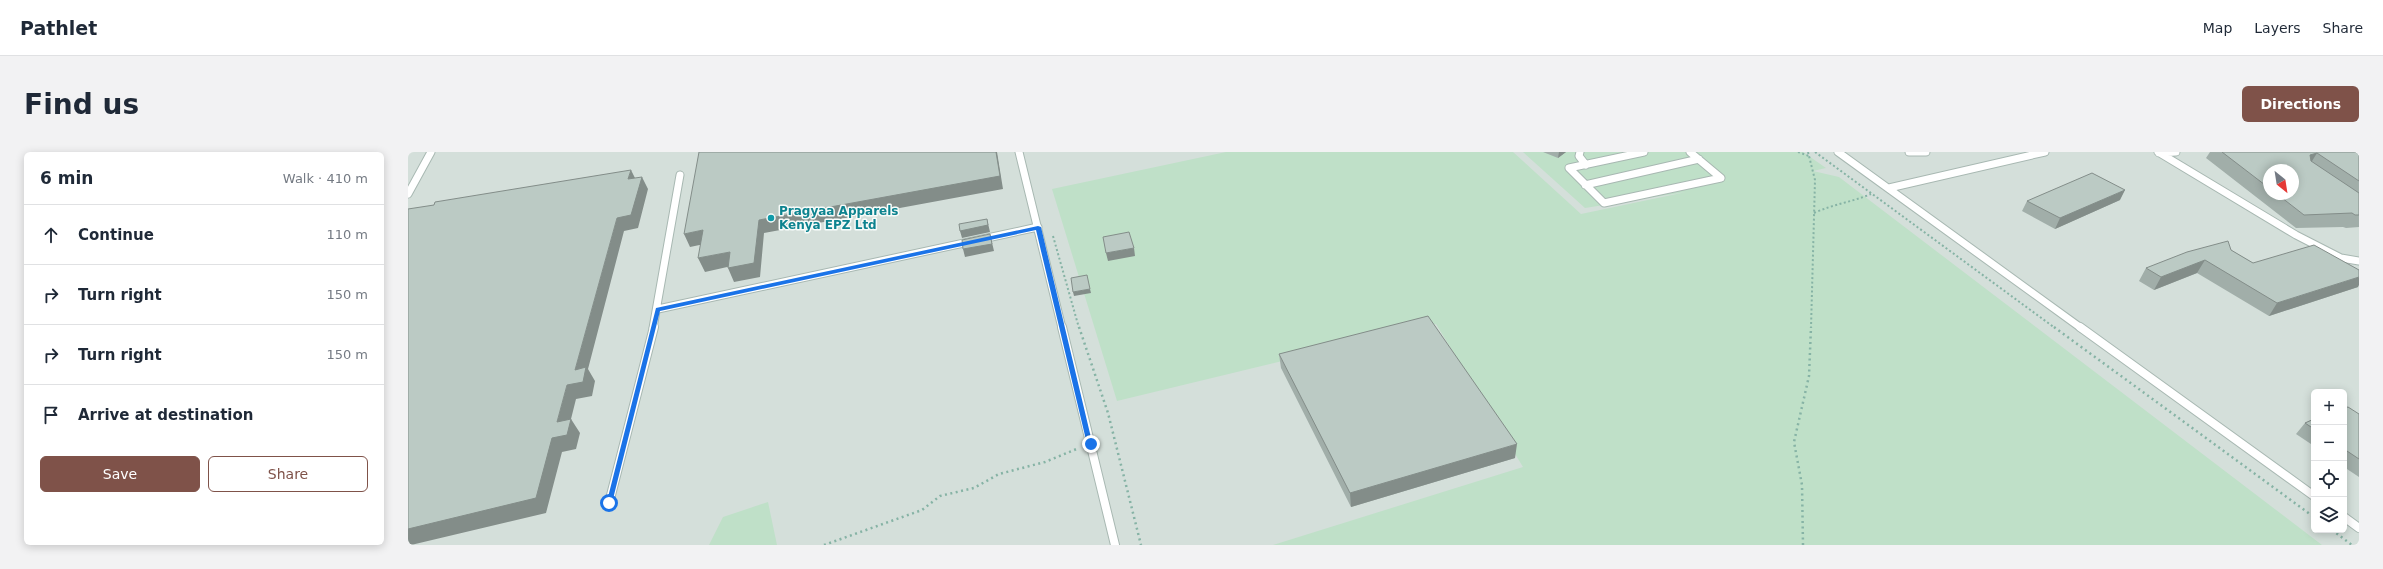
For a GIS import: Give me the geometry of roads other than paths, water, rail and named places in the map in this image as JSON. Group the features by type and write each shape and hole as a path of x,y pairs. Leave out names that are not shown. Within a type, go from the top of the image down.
{"lane":[{"path":"408,194 431,152"},
{"path":"1019,152 1115,545"},
{"path":"1580,152 1579,156 1586,164"},
{"path":"1644,152 1625,154 1569,168 1604,203 1721,178 1690,152"},
{"path":"1838,152 1890,188 2093,338 2311,494"},
{"path":"1909,152 1926,152"},
{"path":"1890,188 2045,152"},
{"path":"2158,152 2176,152"},
{"path":"2158,152 2296,234 2341,258 2359,261"},
{"path":"1585,184 1699,159"},
{"path":"609,503 658,309 680,175"},
{"path":"658,309 1038,227"},
{"path":"2347,519 2359,528"}],"place":[{"name":"Pragyaa Apparels Kenya EPZ Ltd","path":"771,218"}]}
